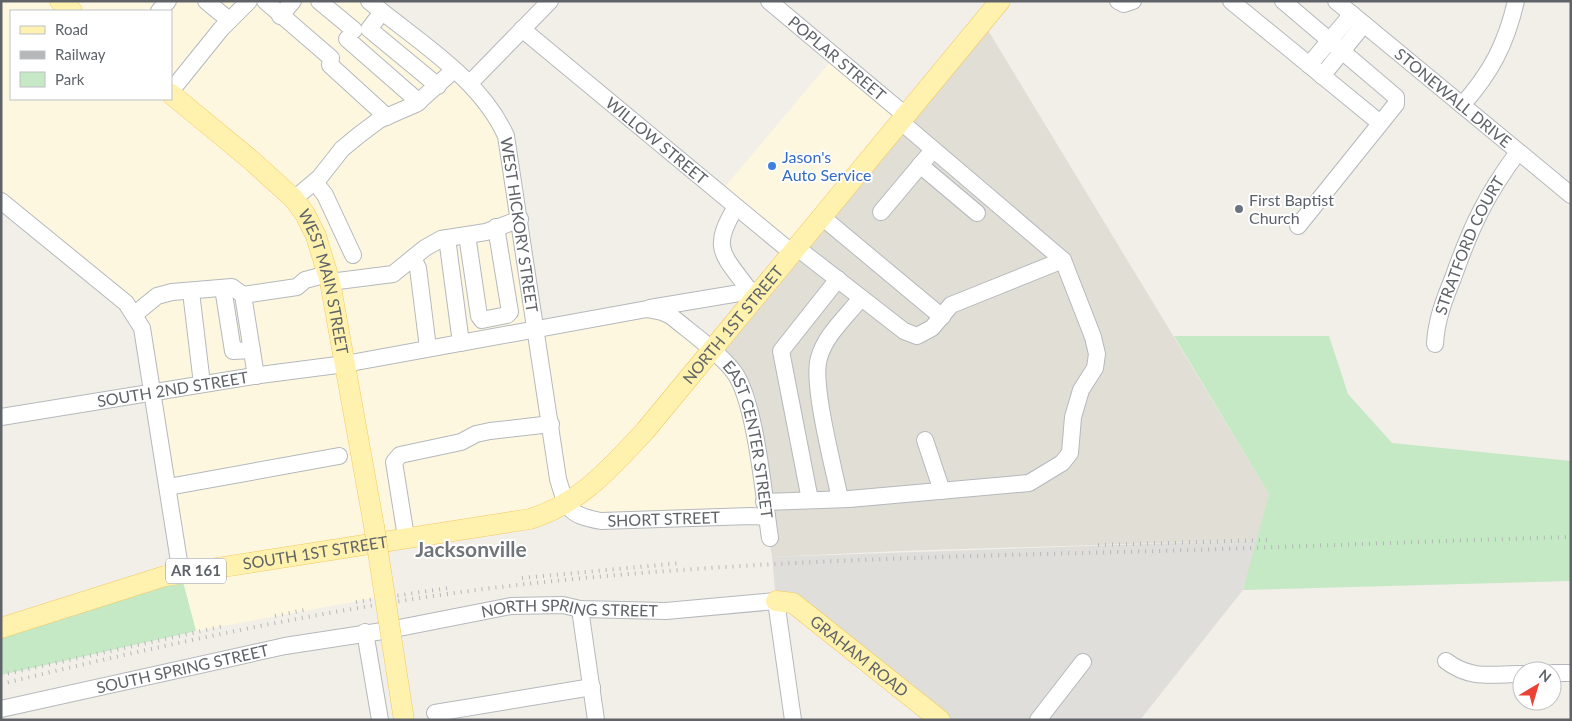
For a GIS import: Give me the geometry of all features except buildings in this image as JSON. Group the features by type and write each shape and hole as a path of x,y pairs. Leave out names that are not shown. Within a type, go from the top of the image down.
{"main road":[{"path":"60,1 71,10"},
{"name":"NORTH 1ST STREET","path":"401,538 530,519 565,505 609,468 645,431 757,290 822,217 1000,1"},
{"name":"WEST MAIN STREET","path":"172,93 294,199 305,214 316,236 329,278 345,364 374,526 404,720"},
{"name":"SOUTH 1ST STREET","path":"1,628 133,585 181,574 401,538"},
{"name":"GRAHAM ROAD","path":"776,601 793,603 940,720"}],"street":[{"path":"206,1 229,20"},
{"path":"172,91 229,20 248,1"},
{"path":"265,1 280,16 331,58"},
{"path":"280,16 293,1"},
{"path":"319,1 356,32 438,86"},
{"name":"WEST HICKORY STREET","path":"369,1 470,83 499,120 506,136 558,479 565,505"},
{"path":"470,83 550,1"},
{"name":"POPLAR STREET","path":"769,1 903,118 933,150 1063,260"},
{"path":"1118,1 1124,4 1133,1"},
{"path":"1231,1 1380,123"},
{"path":"1283,1 1396,97 1396,104 1298,226"},
{"name":"STONEWALL DRIVE","path":"1336,1 1571,195"},
{"path":"1462,105 1486,78 1495,61 1504,40 1516,1"},
{"path":"382,12 356,32 331,58 330,65 387,117"},
{"path":"1316,71 1358,19"},
{"name":"WILLOW STREET","path":"522,30 736,207 838,280 904,331 917,336 932,328 942,317"},
{"path":"356,32 419,102"},
{"path":"294,199 315,182 342,149 387,117 419,102 454,70"},
{"path":"880,212 933,150"},
{"name":"STRATFORD COURT","path":"1435,344 1440,313 1477,214 1496,181 1518,152"},
{"path":"920,166 977,213"},
{"path":"315,182 324,195 353,255"},
{"path":"1,200 126,303 135,314 142,328 181,574"},
{"path":"736,207 722,229 723,252 757,290"},
{"path":"822,217 942,317 952,305 1063,260"},
{"path":"135,314 157,296 172,292 232,287 243,295 297,287 305,280 393,274 425,248 447,238 486,232 520,219"},
{"path":"467,235 479,316 482,320 507,315 510,312 496,227"},
{"path":"447,238 461,342"},
{"path":"413,258 418,268 428,348"},
{"name":"SHORT STREET","path":"565,505 578,516 601,521 751,516 766,509 810,500 1029,483 1062,463 1070,453 1073,417 1081,390 1095,368 1097,354 1093,337 1063,260"},
{"path":"810,500 781,351 838,280"},
{"path":"223,288 233,352 252,350"},
{"name":"SOUTH 2ND STREET","path":"1,417 202,384 345,364 536,328 757,290"},
{"path":"190,292 202,384"},
{"path":"243,295 256,376"},
{"path":"840,499 819,393 818,363 826,343 861,298"},
{"name":"EAST CENTER STREET","path":"647,309 671,316 734,371 742,388 756,441 770,538"},
{"path":"401,538 394,462 400,455 461,442 476,434 490,431 550,424"},
{"path":"925,440 942,491"},
{"path":"168,487 339,456"},
{"path":"776,601 794,720"},
{"name":"NORTH SPRING STREET","path":"365,632 389,630 511,606 563,605 580,609 666,611 776,601"},
{"path":"580,609 596,720"},
{"path":"365,632 380,720"},
{"name":"SOUTH SPRING STREET","path":"1,709 285,646 365,632"},
{"path":"1446,661 1459,671 1472,675 1512,674"},
{"path":"1038,720 1083,662"},
{"path":"435,712 527,699 592,687"}],"shaded area":[{"path":"1,1 369,1 499,120 537,327 647,309 734,371 767,517 601,521 566,505 377,540 385,596 196,631 181,574 142,328 1,201"},
{"path":"983,22 1269,494 1258,540 898,551 772,557 743,388 711,350"},
{"path":"835,56 905,115 791,252 720,193"},
{"path":"1258,540 1243,590 1140,720 940,720 776,601 772,557"}],"green space":[{"path":"1174,336 1329,336 1348,394 1392,443 1571,461 1571,581 1243,590 1269,494"},
{"path":"181,574 196,631 1,675 1,628"}],"railway":[{"path":"1,684 181,642 362,607 484,589 652,572 905,558 1571,537"},
{"path":"1098,545 1268,540"},
{"path":"522,578 681,563"},
{"path":"356,602 448,588"},
{"path":"275,616 309,609"},
{"path":"1,675 224,626"}],"place":[{"name":"Jason's Auto Service","path":"772,166"},
{"name":"First Baptist Church","path":"1239,209"}],"district":[{"name":"Jacksonville","path":"471,550"}]}
